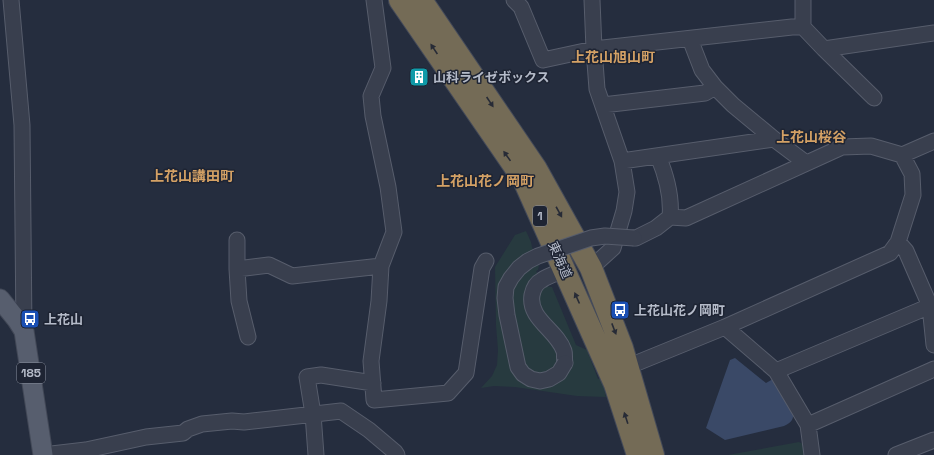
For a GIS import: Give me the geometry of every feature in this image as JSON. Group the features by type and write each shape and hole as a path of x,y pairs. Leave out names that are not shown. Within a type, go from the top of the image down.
{"highway":[{"name":"東海道","path":"400,0 524,180 615,384 638,455"},
{"name":"東海道","path":"421,0 536,169 591,268 622,348 653,455"}],"main road":[{"name":"185","path":"0,299 24,331 40,454"}],"street":[{"path":"10,0 22,125 24,331"},
{"path":"374,0 383,68 371,96 372,116 388,187 394,232 381,266 379,302 371,361 374,400 448,393 466,373 482,268 486,260"},
{"path":"514,0 521,7 543,60 594,49 792,27 804,27"},
{"path":"591,268 613,248 624,211 627,192 622,161 597,88 592,0"},
{"path":"803,0 804,27 824,49 874,98"},
{"path":"824,49 934,34"},
{"path":"690,39 702,70 715,87 733,105 806,164"},
{"path":"603,105 705,92 715,87"},
{"path":"622,161 774,139"},
{"path":"565,270 541,280 533,289 532,299 532,308 539,320 557,338 564,351 564,363 559,373 549,379 540,381 531,379 523,374 518,367 505,298 506,287 511,278 518,268 528,261 538,256 591,238 605,236 636,238 656,228 670,217 686,218 842,147 871,146 902,155 934,142"},
{"path":"627,367 725,327 890,253 898,242 913,195 912,174 902,155"},
{"path":"658,156 665,174 671,206 670,217"},
{"path":"237,240 238,301 248,337"},
{"path":"898,242 906,251 930,306 934,345"},
{"path":"237,269 269,265 292,276 381,266"},
{"path":"776,371 930,306"},
{"path":"725,327 776,371 808,425 812,455"},
{"path":"808,425 934,369"},
{"path":"316,455 314,414 307,377 321,375 373,383"},
{"path":"40,454 86,450 146,437 183,433 188,429 202,424 232,421 244,422 341,411 369,430 397,455"},
{"path":"896,455 934,440"}],"green space":[{"path":"526,231 539,265 538,270 536,271 545,286 552,287 576,345 587,350 598,379 602,379 606,397 577,396 515,387 494,386 481,388 492,376 497,365 498,350 495,267 515,235"},
{"path":"799,442 805,445 807,455 728,455"}],"water":[{"path":"735,358 766,383 773,379 794,410 791,422 784,426 725,440 706,428 730,360"}],"place":[{"name":"山科ライゼボックス","path":"419,77"},
{"name":"上花山花ノ岡町","path":"620,310"},
{"name":"上花山","path":"30,319"}],"district":[{"name":"上花山旭山町","path":"613,57"},
{"name":"上花山桜谷","path":"811,137"},
{"name":"上花山講田町","path":"192,176"},
{"name":"上花山花ノ岡町","path":"485,181"}]}
